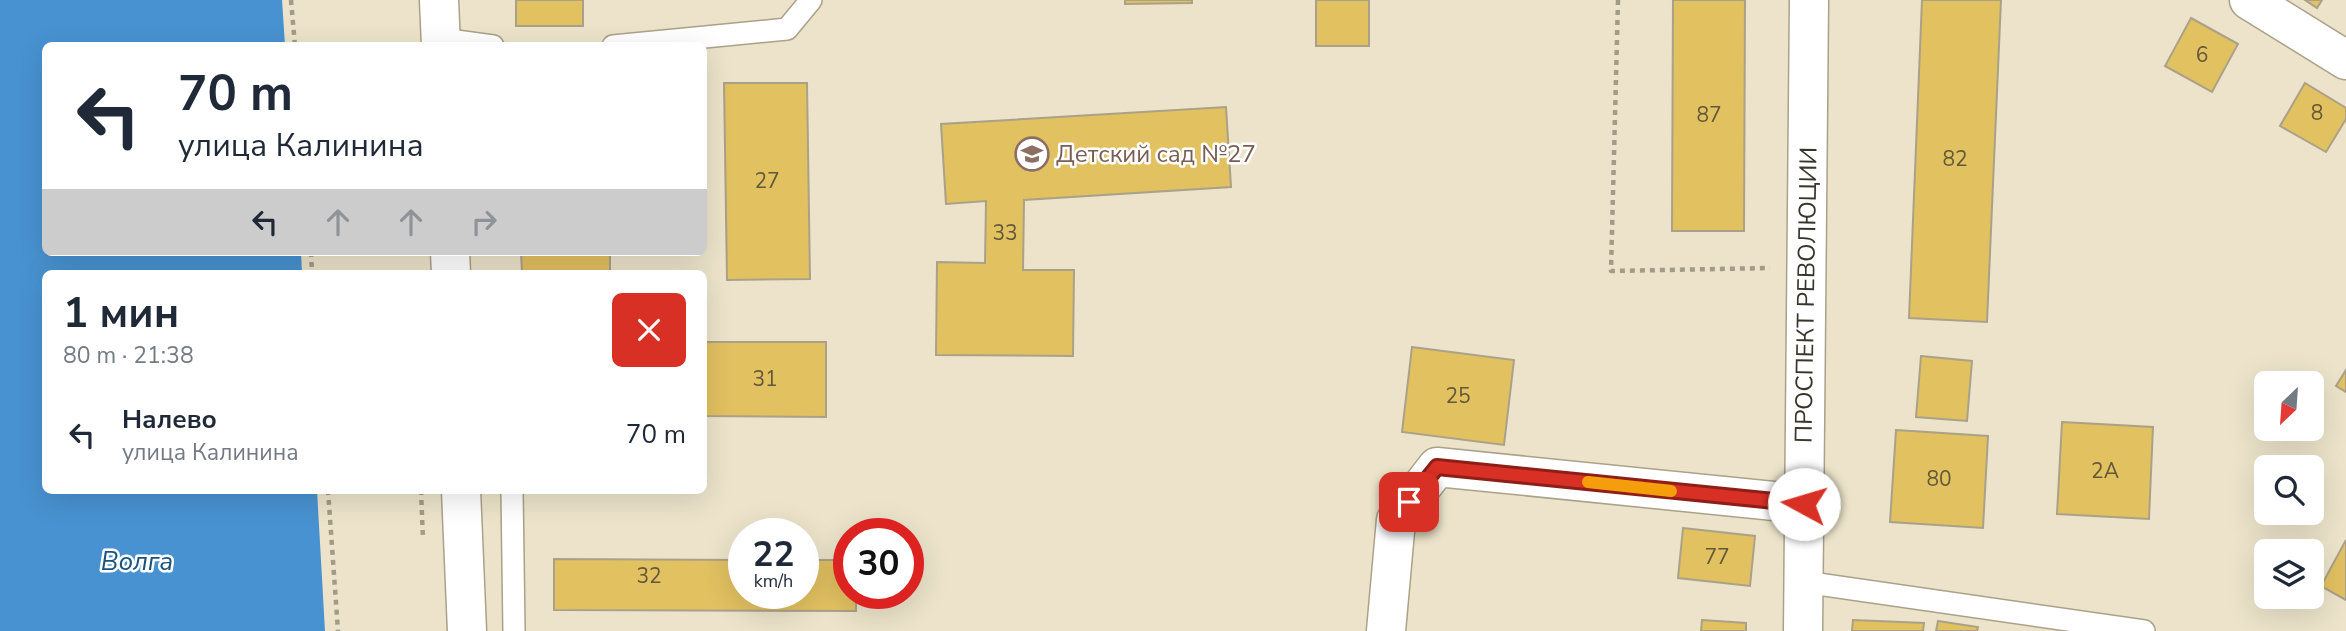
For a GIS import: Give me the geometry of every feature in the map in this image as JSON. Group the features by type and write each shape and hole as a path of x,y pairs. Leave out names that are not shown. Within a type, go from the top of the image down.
{"street":[{"path":"439,0 441,42"},
{"name":"ПРОСПЕКТ РЕВОЛЮЦИИ","path":"1802,631 1809,0"},
{"path":"2249,0 2346,60"},
{"path":"1385,631 1396,520 1437,467 1804,504"},
{"path":"461,494 467,631"}],"lane":[{"path":"654,42 787,29 811,0"},
{"path":"512,494 514,631"},
{"path":"1804,582 2144,631"}],"path":[{"path":"291,0 295,42"},
{"path":"1618,0 1611,271 1806,268"},
{"path":"328,494 338,631"}],"water":[{"name":"Волга","path":"0,0 282,0 285,42 42,42 42,256 301,256 302,270 42,270 42,494 317,494 325,631 0,631"}],"building":[{"path":"516,0 583,0 583,26 516,26"},
{"path":"1125,0 1192,0 1192,3 1125,4"},
{"path":"1316,0 1369,0 1369,46 1316,46"},
{"path":"1673,0 1745,0 1744,231 1672,231"},
{"path":"1922,0 2001,0 1987,322 1909,318"},
{"path":"2305,0 2322,0 2317,8"},
{"path":"2191,18 2238,44 2212,92 2165,66"},
{"path":"724,83 807,83 810,279 727,280"},
{"path":"2305,83 2346,108 2346,119 2326,152 2280,126"},
{"path":"1226,107 1231,187 1024,200 1023,270 1074,270 1073,356 936,355 937,262 985,263 986,201 946,204 941,124"},
{"path":"521,256 610,256 610,270 522,270"},
{"path":"707,342 826,342 826,417 707,416"},
{"path":"1412,347 1514,360 1504,445 1402,432"},
{"path":"1921,356 1972,361 1967,421 1916,417"},
{"path":"2346,370 2346,392 2336,386"},
{"path":"2062,422 2153,427 2149,519 2057,514"},
{"path":"1896,430 1988,436 1983,528 1890,522"},
{"path":"1683,528 1755,536 1750,586 1678,578"},
{"path":"2346,540 2346,600 2324,588 2324,580"},
{"path":"554,559 728,560 728,609 819,609 819,560 833,560 833,609 856,611 554,610"},
{"path":"1702,620 1746,623 1746,631 1701,631"},
{"path":"1853,620 1924,623 1923,631 1852,631"},
{"path":"1938,621 1978,627 1977,631 1936,631"}],"slow traffic":[{"path":"1588,482 1671,491"}],"place":[{"name":"Детский сад №27","path":"1032,154"}],"route":[{"path":"1409,502 1437,467 1804,504"}]}
